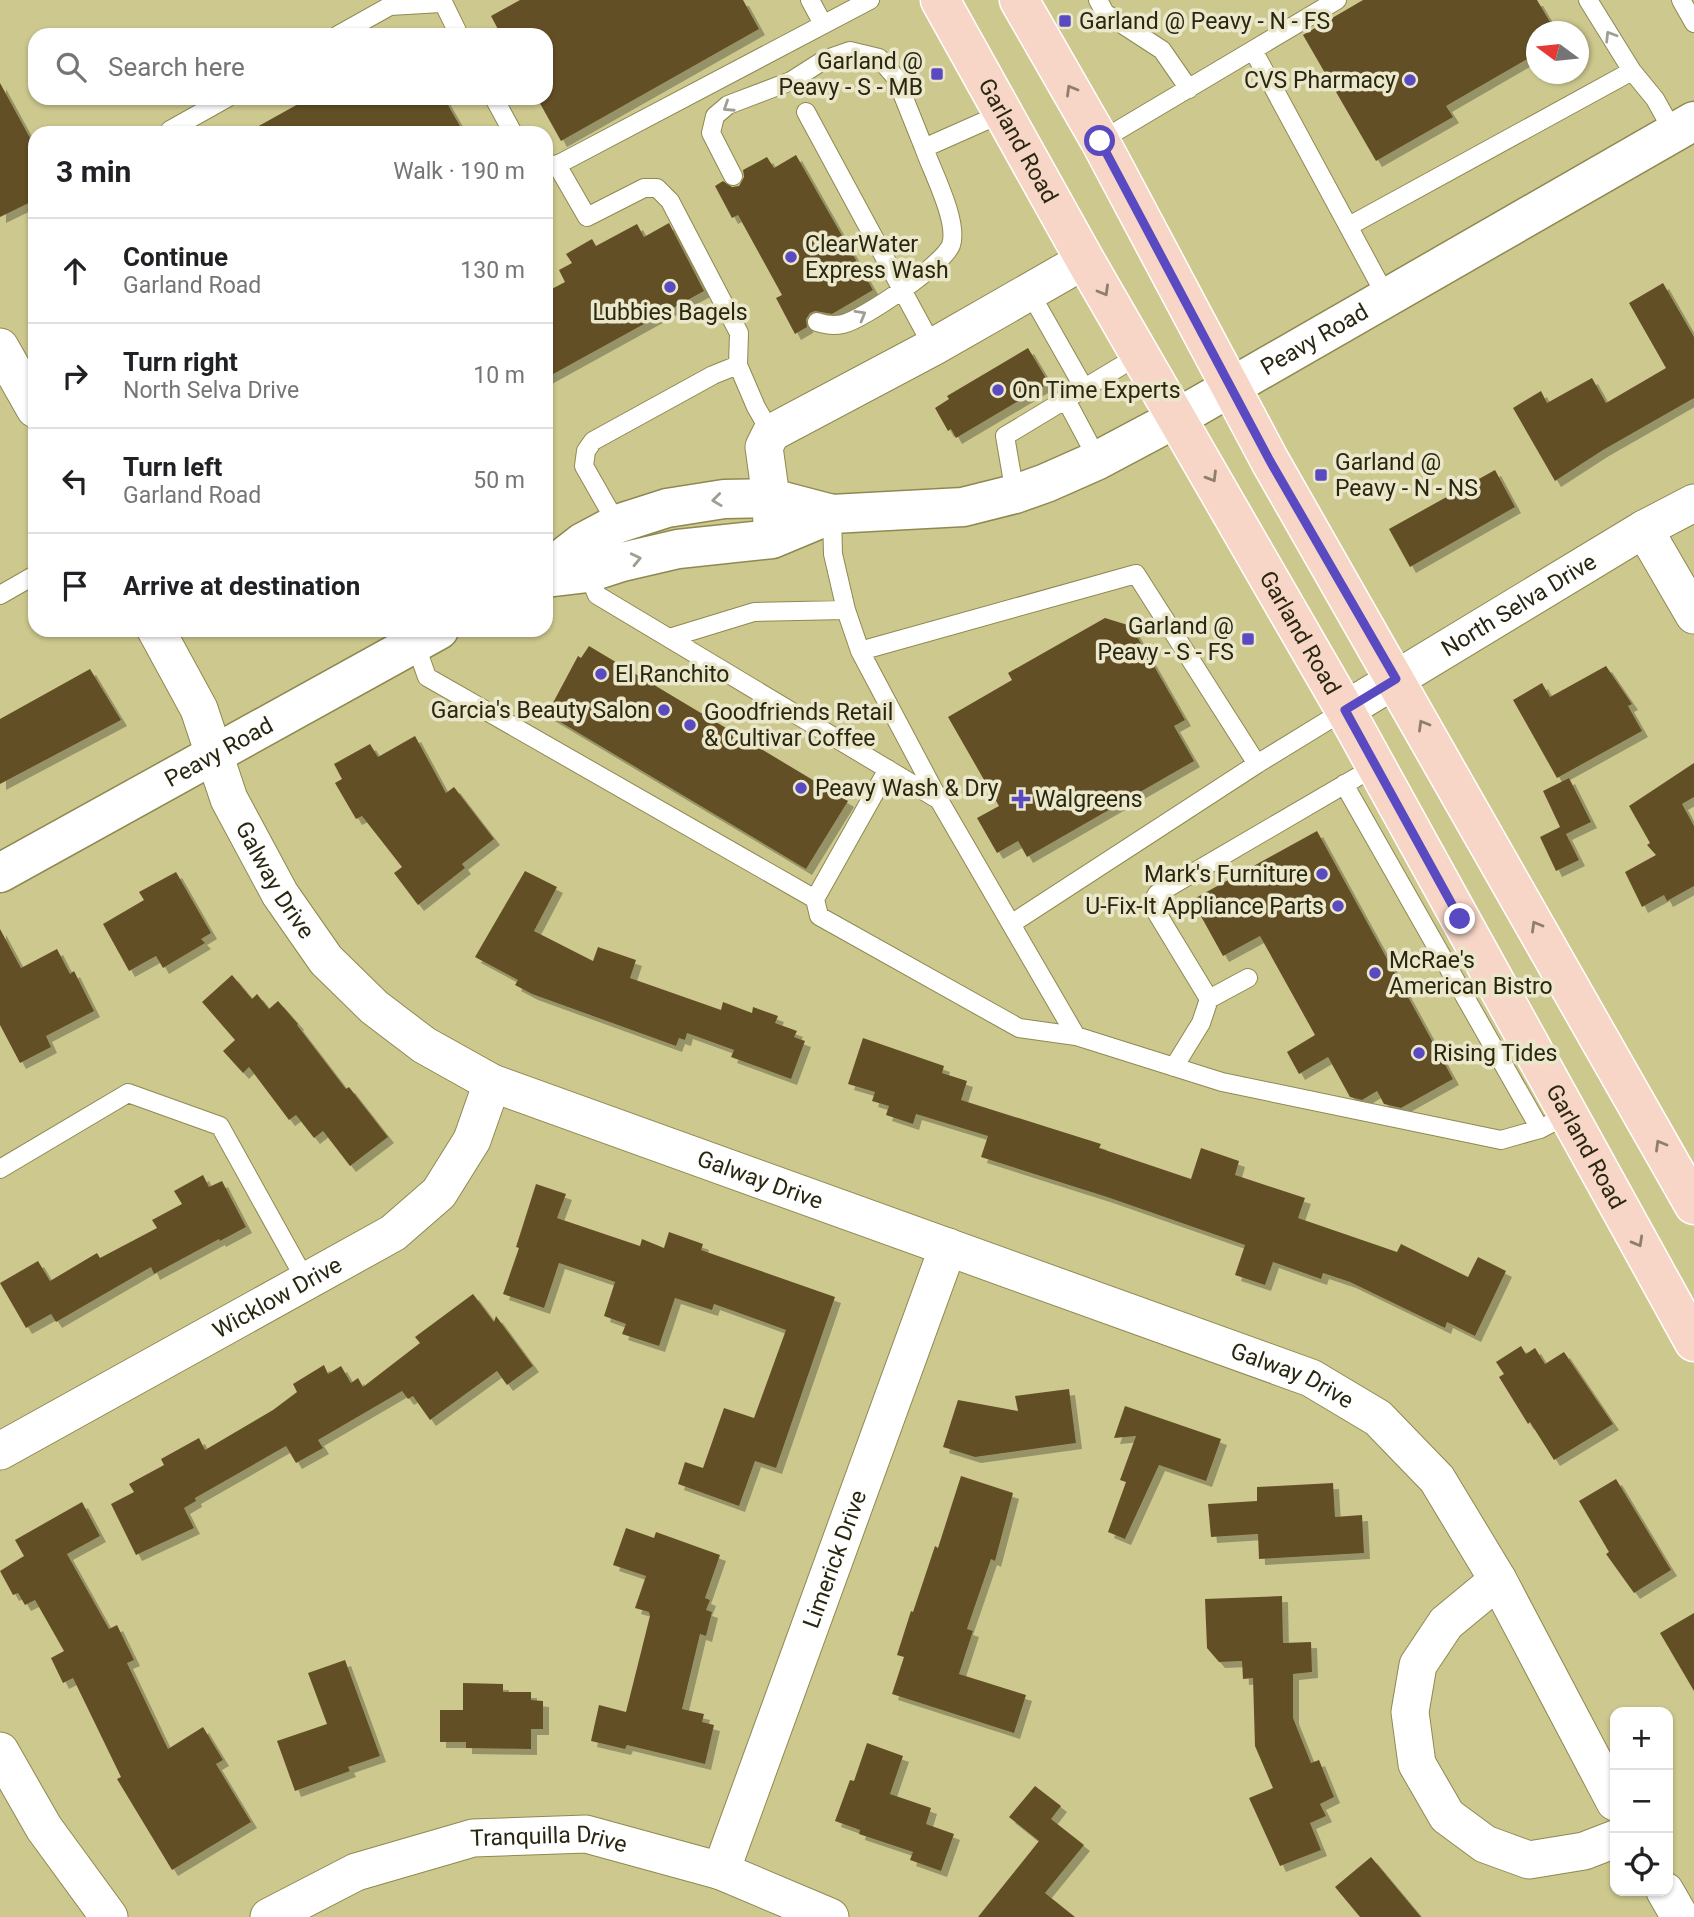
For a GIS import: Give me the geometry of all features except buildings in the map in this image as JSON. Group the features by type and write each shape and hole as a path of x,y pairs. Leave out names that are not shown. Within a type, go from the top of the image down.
{"main road":[{"name":"Garland Road","path":"940,0 1085,260 1345,710 1360,775 1554,1122 1694,1342"},
{"path":"1019,0 1100,141 1270,461 1694,1205"}],"street":[{"name":"Peavy Road","path":"553,566 583,542 617,524 667,508 724,499 771,498 832,514 962,507 1046,484 1177,418 1684,127"},
{"path":"772,539 771,498 764,447 771,433 1085,260"},
{"path":"0,347 28,397"},
{"name":"North Selva Drive","path":"1345,710 1644,528 1694,503"},
{"name":"Peavy Road","path":"553,577 589,573 678,549 772,539 832,514"},
{"path":"1644,528 1694,615"},
{"name":"Galway Drive","path":"160,637 199,709 229,799 280,894 326,960 384,1015 424,1045 492,1083 1311,1378 1378,1418 1437,1479 1498,1580 1610,1793"},
{"name":"Peavy Road","path":"0,873 427,637"},
{"name":"Wicklow Drive","path":"0,1451 393,1233 439,1193 472,1140 492,1083"},
{"name":"Limerick Drive","path":"721,1871 948,1247"},
{"path":"1498,1580 1446,1623 1418,1665 1410,1712 1417,1764 1447,1816 1485,1844 1529,1860 1584,1851 1610,1841"},
{"path":"0,1751 44,1828 109,1917"},
{"name":"Tranquilla Drive","path":"269,1917 356,1872 473,1838 586,1834 721,1871 830,1917"},
{"path":"1668,1896 1680,1917"}],"lane":[{"path":"810,0 823,24"},
{"path":"553,164 870,0"},
{"path":"1098,0 1105,13 1163,50 1189,89"},
{"path":"1100,141 1337,0"},
{"path":"1588,0 1632,71 1656,100 1684,127"},
{"path":"1681,0 1694,23"},
{"path":"351,28 390,6 441,1 455,28"},
{"path":"1253,50 1387,298"},
{"path":"733,176 711,133 715,116 728,104 791,81 824,60 850,51 878,58 896,78 953,225 951,246 938,262 902,291 846,323 829,326 817,322"},
{"path":"1349,226 1632,71"},
{"path":"177,126 215,105"},
{"path":"498,105 509,126"},
{"path":"806,112 933,346"},
{"path":"924,148 1003,113"},
{"path":"553,168 587,217 644,188 657,188 670,201 739,333 738,365 756,407 771,433"},
{"path":"1030,291 1084,387"},
{"path":"1015,494 1005,436 1141,354"},
{"path":"617,524 584,466 586,452 593,441 713,375 738,365"},
{"path":"1065,398 1098,460"},
{"path":"832,514 833,554 846,610 860,651 939,800 1076,1036"},
{"path":"589,573 597,595 939,800"},
{"path":"860,651 1136,574 1257,764"},
{"path":"0,595 28,579"},
{"path":"669,638 754,612 846,610"},
{"path":"427,637 427,677 815,899"},
{"path":"1011,924 1345,710"},
{"path":"888,769 815,899 819,916 1019,1028 1076,1036 1222,1082 1501,1140 1554,1122"},
{"path":"1209,999 1156,910 1153,901 1157,894 1360,775"},
{"path":"1174,1067 1200,1023 1209,999 1248,978"},
{"path":"0,1169 128,1093 220,1126 306,1281"}],"place":[{"name":"Garland @ Peavy - N - FS","path":"1065,21"},
{"name":"Garland @ Peavy - S - MB","path":"937,74"},
{"name":"CVS Pharmacy","path":"1410,80"},
{"name":"ClearWater Express Wash","path":"791,257"},
{"name":"Lubbies Bagels","path":"670,287"},
{"name":"On Time Experts","path":"998,390"},
{"name":"Garland @ Peavy - N - NS","path":"1321,475"},
{"name":"Garland @ Peavy - S - FS","path":"1248,639"},
{"name":"El Ranchito","path":"601,674"},
{"name":"Garcia's Beauty Salon","path":"664,710"},
{"name":"Goodfriends Retail & Cultivar Coffee","path":"690,725"},
{"name":"Peavy Wash & Dry","path":"801,788"},
{"name":"Walgreens","path":"1021,799"},
{"name":"Mark's Furniture","path":"1322,874"},
{"name":"U-Fix-It Appliance Parts","path":"1338,906"},
{"name":"McRae's American Bistro","path":"1375,973"},
{"name":"Rising Tides","path":"1419,1053"}],"route":[{"path":"1100,141 1270,461 1396,679 1345,710 1460,919"}]}
